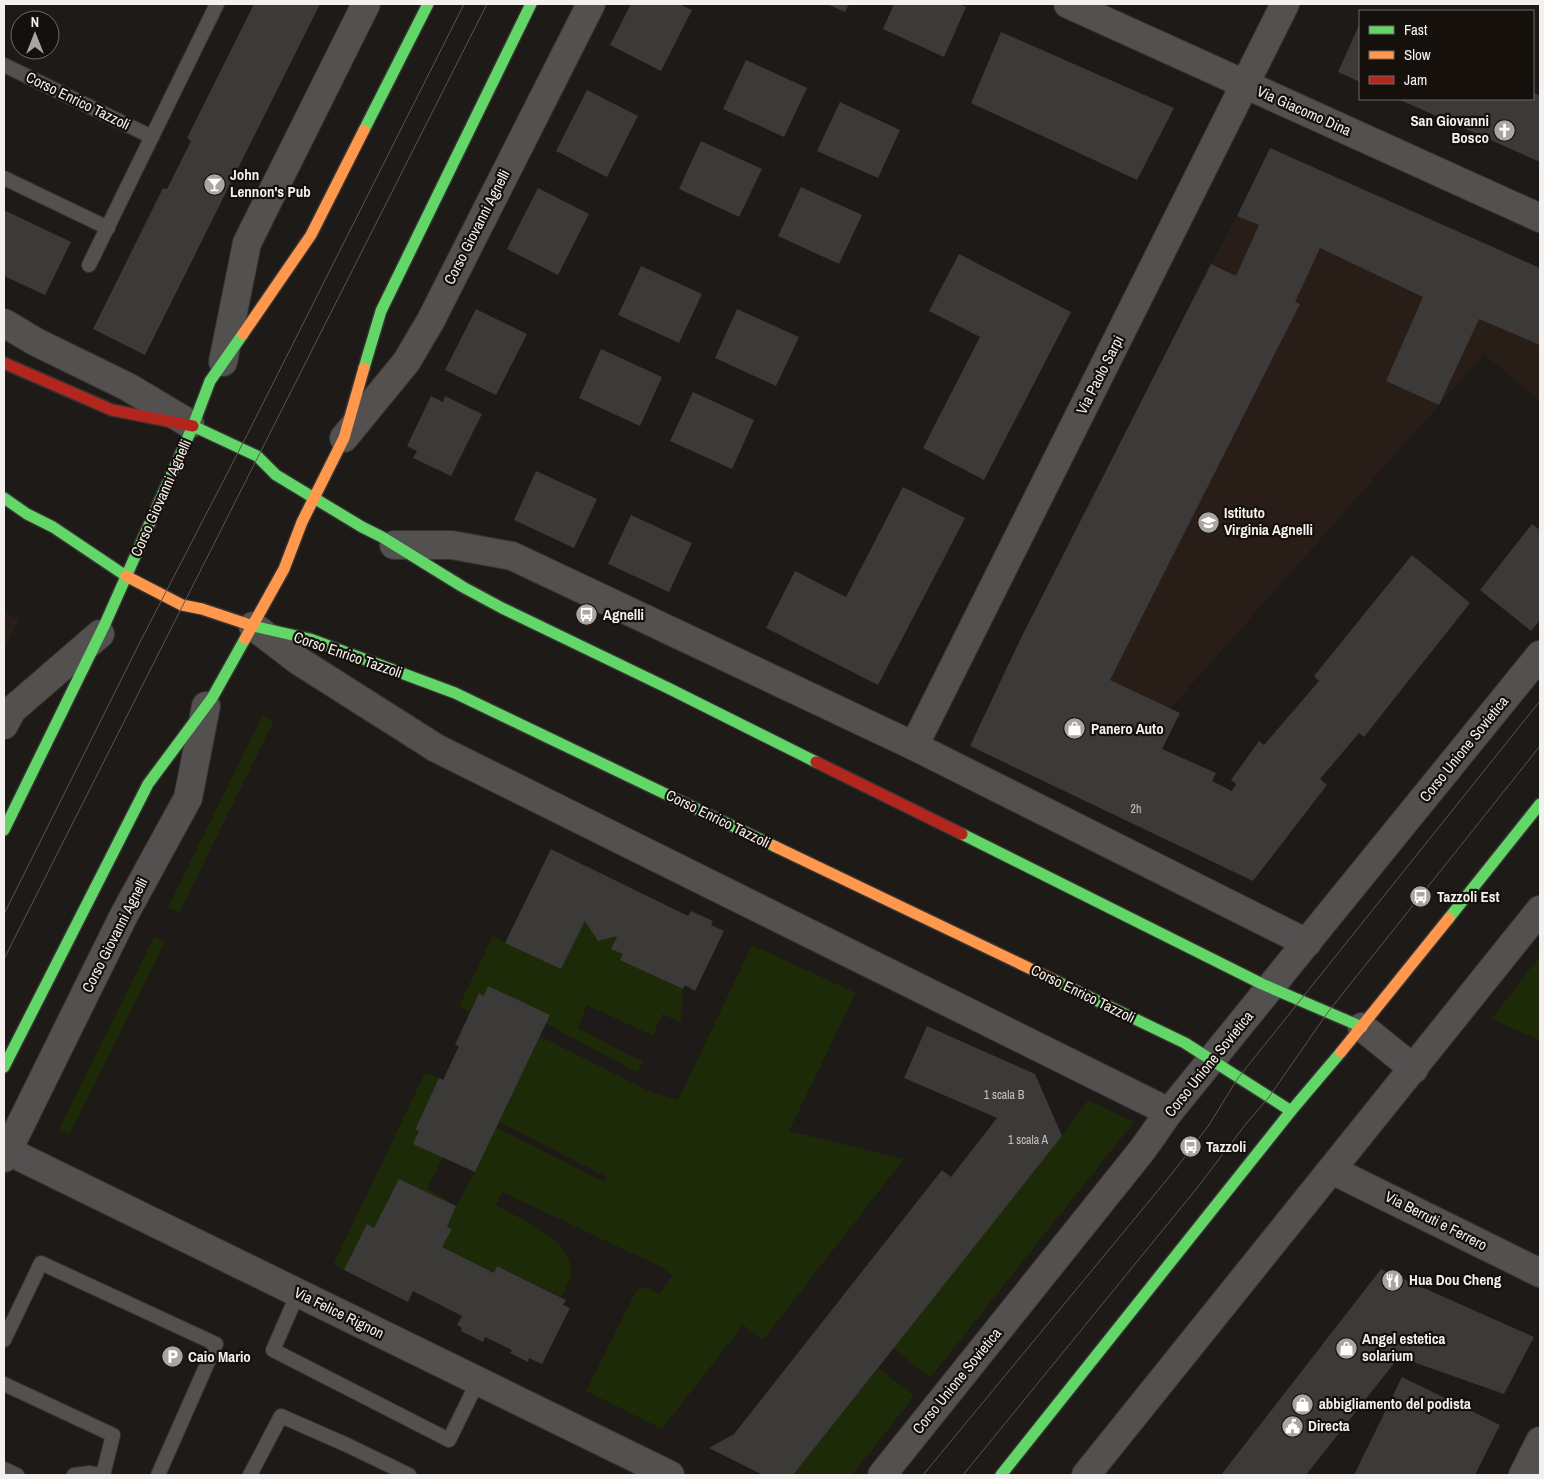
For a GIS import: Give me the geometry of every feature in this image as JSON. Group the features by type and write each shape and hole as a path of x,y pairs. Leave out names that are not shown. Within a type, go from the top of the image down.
{"main road":[{"name":"Corso Giovanni Agnelli","path":"4,830 100,634 193,426 210,381 311,235 428,4"},
{"name":"Corso Giovanni Agnelli","path":"4,1068 148,784 222,682 284,569 296,534 344,438 382,311 531,4"},
{"path":"4,363 112,410 193,426 257,456 276,474 314,498 463,587 502,608 670,689 1270,988 1362,1027"},
{"path":"4,498 15,513 53,527 126,576 182,605 202,609 253,626"},
{"name":"Corso Enrico Tazzoli","path":"253,626 310,639 456,693 1185,1043 1291,1111"},
{"path":"1001,1475 1291,1111 1362,1027 1540,804"}],"street":[{"name":"Corso Giovanni Agnelli","path":"223,362 247,243 366,4"},
{"name":"Corso Giovanni Agnelli","path":"344,438 407,361 430,320 591,4"},
{"name":"Via Giacomo Dina","path":"1068,4 1540,218"},
{"name":"Via Paolo Sarpi","path":"914,746 1285,4"},
{"path":"4,323 36,342 128,387 193,426"},
{"path":"394,545 452,545 512,556 914,746 1307,942"},
{"name":"Corso Enrico Tazzoli","path":"253,626 299,661 436,748 1170,1112"},
{"name":"Corso Giovanni Agnelli","path":"4,725 12,710 100,634"},
{"name":"Corso Unione Sovietica","path":"882,1475 1170,1112 1540,655"},
{"name":"Corso Giovanni Agnelli","path":"6,1154 124,915 188,798 206,706"},
{"path":"1086,1475 1540,910"},
{"path":"1362,1027 1414,1069"},
{"name":"Via Felice Rignon","path":"6,1154 298,1293 670,1475"},
{"name":"Via Berruti e Ferrero","path":"1332,1170 1540,1273"},
{"path":"1523,1475 1540,1441"}],"lane":[{"path":"89,265 217,4"},
{"name":"Corso Enrico Tazzoli","path":"4,65 152,137"},
{"path":"4,178 108,228"},
{"path":"4,1340 41,1263 167,1323 216,1344 158,1475"},
{"path":"298,1293 273,1350 449,1440 478,1381"},
{"path":"4,1384 114,1435 102,1475 90,1473 74,1475"},
{"path":"250,1475 281,1416 409,1475"},
{"path":"4,1469 17,1475"}],"shaded area":[{"name":"Istituto Virginia Agnelli","path":"1270,148 1540,268 1540,401 1484,354 1170,709 1021,638"},
{"path":"4,612 19,620 4,650"}],"green space":[{"path":"263,715 274,721 179,913 168,907"},
{"path":"585,921 617,936 611,948 623,954 621,960 683,989 681,1022 662,1014 653,1036 587,1005 578,1028 643,1062 638,1073 545,1023 479,993 470,1012 459,1006 493,936 561,969"},
{"path":"154,937 165,942 69,1135 59,1129"},
{"path":"752,945 856,993 789,1131 904,1159 763,1340 743,1325 662,1429 586,1391 635,1293 646,1288 658,1295 673,1276 661,1267 502,1192 496,1205 541,1230 561,1247 568,1257 571,1268 570,1276 561,1297 497,1266 494,1273 442,1247 451,1229 447,1227 456,1206 475,1172 496,1127 604,1182 607,1177 499,1122 540,1036 651,1092 678,1100"},
{"path":"1540,956 1540,1040 1491,1019"},
{"path":"425,1073 439,1078 415,1130 419,1131 443,1157 427,1189 448,1200 450,1203 399,1179 374,1228 367,1225 344,1270 334,1263"},
{"path":"1088,1100 1134,1122 930,1378 893,1348 1062,1136"},
{"path":"878,1368 914,1396 852,1475 793,1475"}],"building":[{"path":"254,4 320,4 145,355 93,329 163,188 167,189 191,141 187,138"},
{"path":"631,4 679,4 692,10 661,71 610,45"},
{"path":"827,4 849,4 845,12"},
{"path":"894,4 959,4 966,7 944,57 883,29"},
{"path":"1359,25 1359,82 1338,72"},
{"path":"1001,32 1174,108 1137,180 971,103"},
{"path":"746,60 807,88 784,137 723,109"},
{"path":"587,90 638,116 607,177 556,151"},
{"name":"San Giovanni Bosco","path":"1534,93 1540,96 1540,162 1400,100 1534,100"},
{"path":"840,102 900,130 878,178 817,151"},
{"path":"701,141 762,169 739,217 679,189"},
{"path":"1270,148 1540,268 1540,345 1479,319 1439,405 1386,381 1423,297 1320,248 1295,302 1300,304 1110,680 1180,713 1162,749 1216,773 1212,781 1232,791 1236,784 1231,780 1259,741 1264,745 1319,681 1314,676 1412,555 1470,603 1364,737 1359,733 1320,779 1327,785 1253,881 970,746 1021,638 1211,264 1236,276 1259,225 1237,216"},
{"path":"801,187 862,215 839,264 778,236"},
{"path":"538,188 589,214 558,275 507,249"},
{"path":"4,210 71,242 45,295 4,276"},
{"path":"959,254 1071,312 984,480 923,448 980,337 929,311"},
{"path":"641,266 702,294 679,343 618,315"},
{"path":"476,309 527,334 496,395 445,370"},
{"path":"737,309 799,337 776,386 715,358"},
{"path":"601,349 662,377 640,426 579,398"},
{"path":"693,392 754,420 732,469 670,441"},
{"path":"431,396 443,402 445,396 482,414 451,476 413,458 417,451 407,446"},
{"path":"536,471 597,499 574,548 514,520"},
{"path":"903,487 965,518 878,685 766,628 795,571 846,597"},
{"path":"631,515 692,543 669,592 608,564"},
{"path":"1532,524 1540,530 1540,620 1531,631 1480,590"},
{"path":"551,849 688,916 691,911 713,921 711,925 724,931 695,991 685,985 683,989 620,960 623,954 611,949 617,936 598,941 585,921 561,969 505,943"},
{"path":"488,986 550,1015 475,1172 413,1144 419,1131 415,1130 439,1078 443,1080 459,1046 455,1045 479,993 484,996"},
{"path":"927,1026 1035,1074 1062,1136 793,1475 763,1475 709,1448 734,1434 942,1170 951,1177 997,1118 904,1078"},
{"path":"399,1179 456,1206 447,1227 452,1229 442,1247 494,1273 497,1266 566,1300 563,1305 570,1308 542,1364 529,1358 528,1362 510,1353 512,1350 485,1337 483,1342 461,1331 462,1328 457,1325 462,1316 413,1291 408,1302 344,1270 367,1224 374,1228"},
{"path":"1381,1269 1534,1337 1504,1394 1399,1357 1306,1475 1221,1475"},
{"path":"1402,1377 1500,1425 1475,1475 1354,1475"}],"tram line":[{"path":"4,914 464,4"},
{"path":"4,959 487,4"},
{"path":"923,1475 1174,1171 1209,1125 1238,1078 1540,701"},
{"path":"963,1475 1197,1188 1269,1097 1328,1012 1540,746"}],"traffic: fast":[{"path":"364,130 428,4"},
{"path":"364,368 381,311 531,4"},
{"path":"4,830 105,624 193,426 210,381 243,334"},
{"path":"193,426 257,456 276,475 314,498"},
{"path":"4,498 27,514 53,527 126,576"},
{"path":"314,498 463,587 502,608 816,762"},
{"path":"253,626 310,639 455,693 774,846"},
{"path":"4,1067 148,784 212,698 245,639"},
{"path":"1449,918 1540,804"},
{"path":"962,834 1262,984 1362,1027"},
{"path":"1054,980 1185,1043 1291,1111"},
{"path":"1001,1475 1291,1111 1341,1052"}],"traffic: slow":[{"path":"243,334 311,235 364,130"},
{"path":"245,639 284,569 302,522 344,438 364,368"},
{"path":"126,576 182,605 202,609 253,626"},
{"path":"774,846 1054,980"},
{"path":"1341,1052 1449,918"}],"traffic: jam":[{"path":"4,363 112,410 193,426"},
{"path":"816,762 962,834"}],"place":[{"name":"San Giovanni Bosco","path":"1505,130"},
{"name":"John Lennon's Pub","path":"214,184"},
{"name":"Istituto Virginia Agnelli","path":"1208,522"},
{"name":"Agnelli","path":"587,615"},
{"name":"Panero Auto","path":"1075,729"},
{"name":"Tazzoli Est","path":"1421,897"},
{"name":"Tazzoli","path":"1190,1147"},
{"name":"Hua Dou Cheng","path":"1393,1280"},
{"name":"Angel estetica solarium","path":"1346,1348"},
{"name":"Caio Mario","path":"172,1357"},
{"name":"abbigliamento del podista","path":"1303,1404"},
{"name":"Directa","path":"1292,1426"}]}
